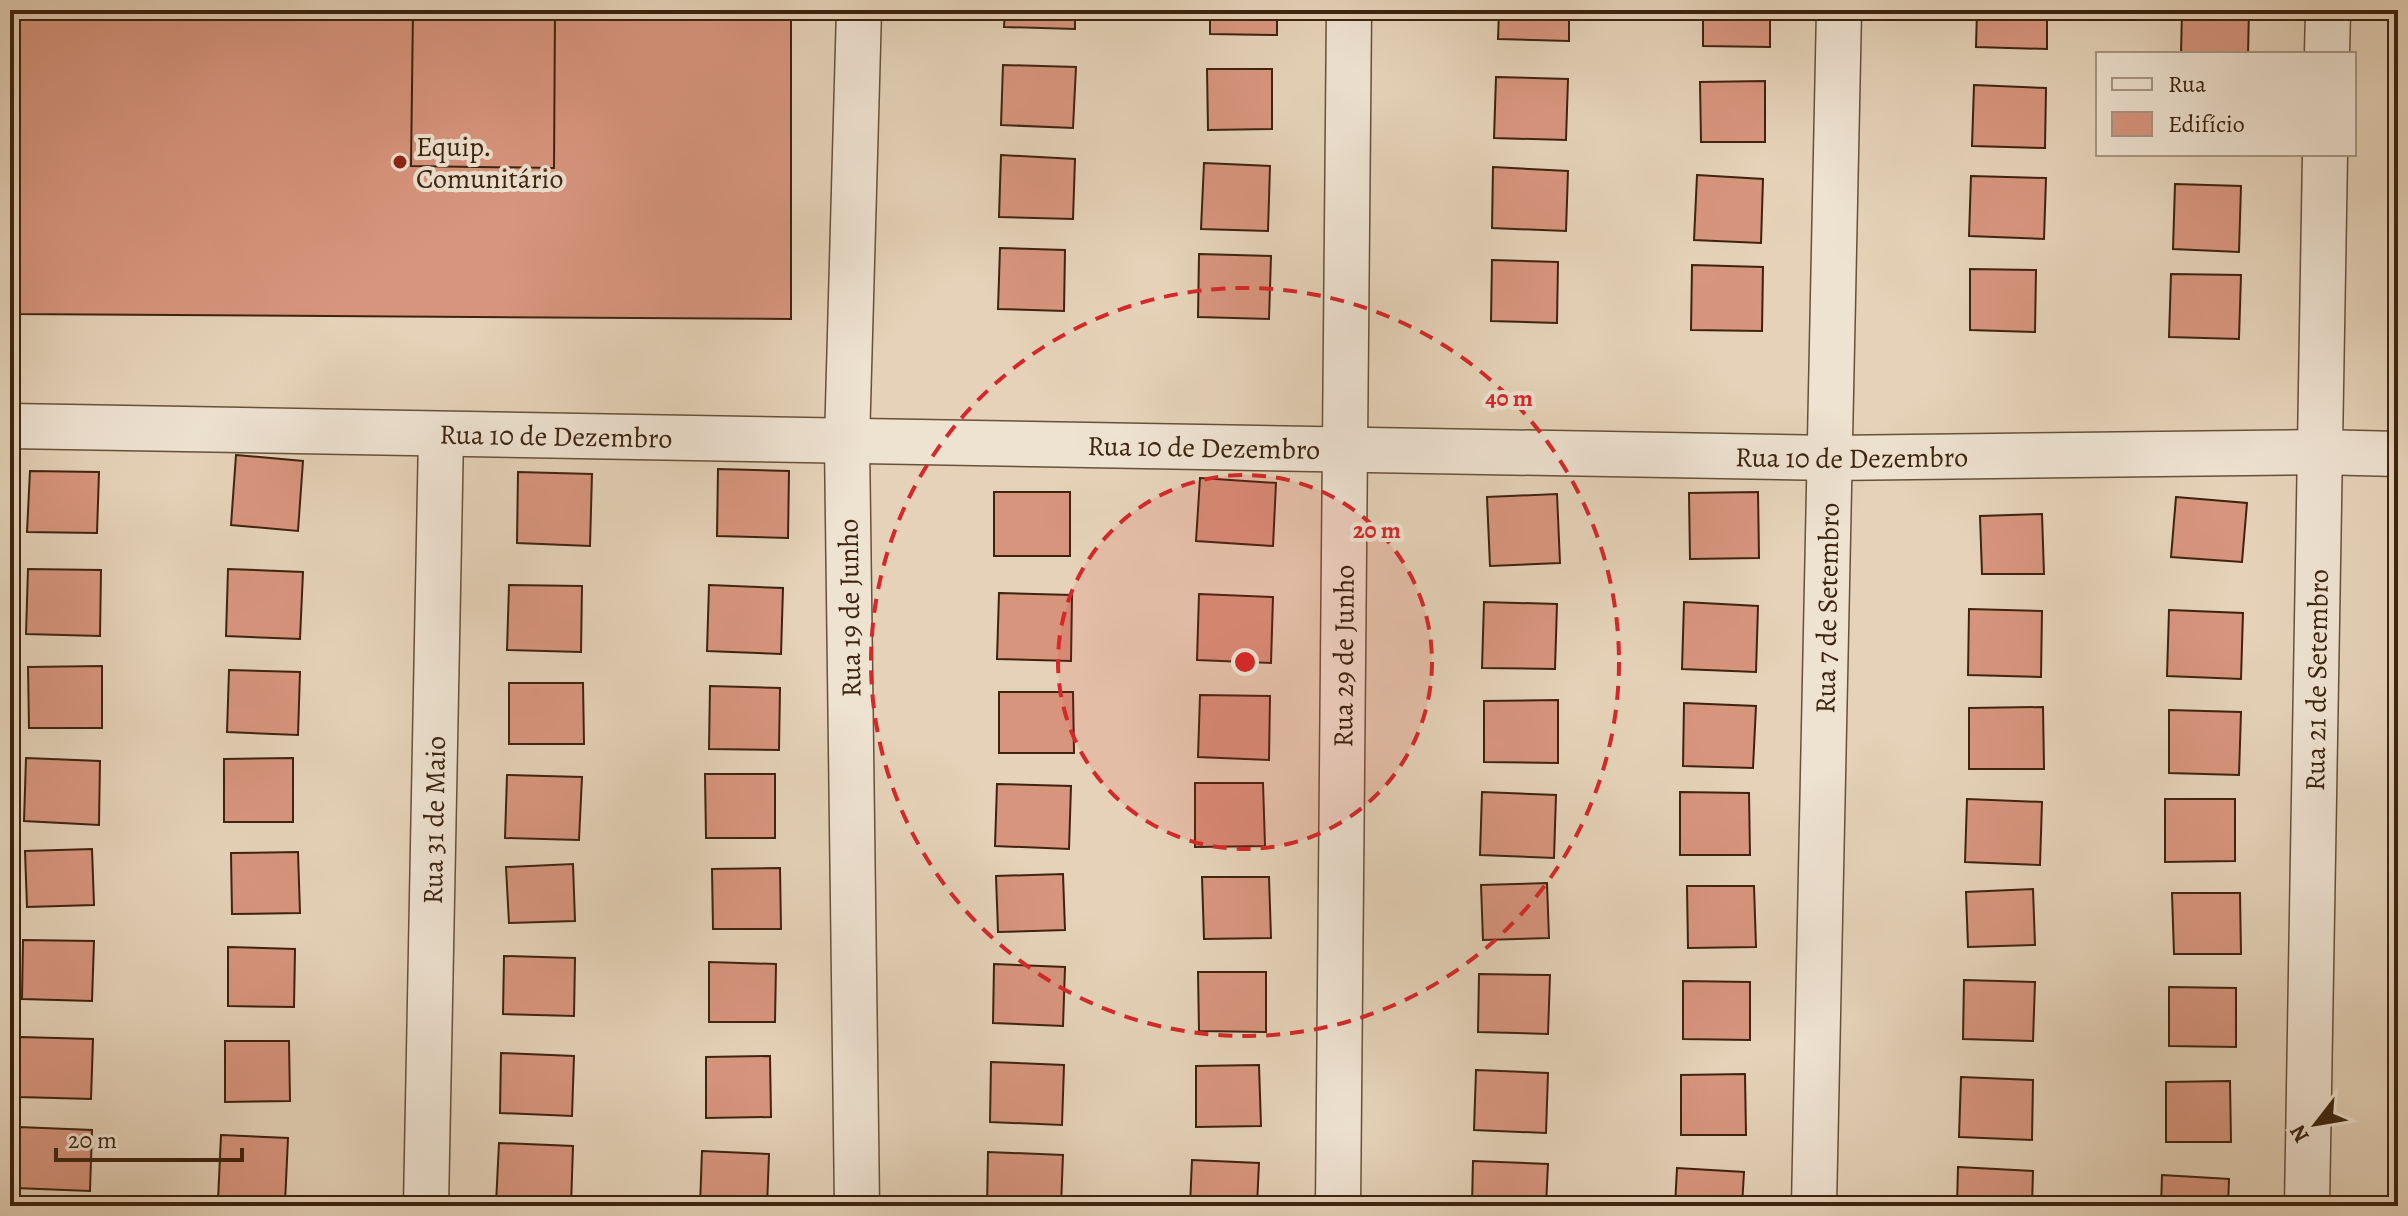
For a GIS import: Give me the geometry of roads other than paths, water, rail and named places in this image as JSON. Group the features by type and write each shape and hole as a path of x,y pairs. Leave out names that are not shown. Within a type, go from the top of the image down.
{"street":[{"name":"Rua 19 de Junho","path":"857,1206 847,442 859,10"},
{"name":"Rua 29 de Junho","path":"1338,1206 1349,10"},
{"name":"Rua 7 de Setembro","path":"1814,1206 1839,10"},
{"path":"2327,52 2328,10"},
{"name":"Rua 21 de Setembro","path":"2307,1206 2325,156"},
{"name":"Rua 10 de Dezembro","path":"10,426 1831,458 2319,452 2398,454"},
{"name":"Rua 31 de Maio","path":"426,1206 441,435"}],"place":[{"name":"Equip. Comunitário","path":"400,162"}]}
